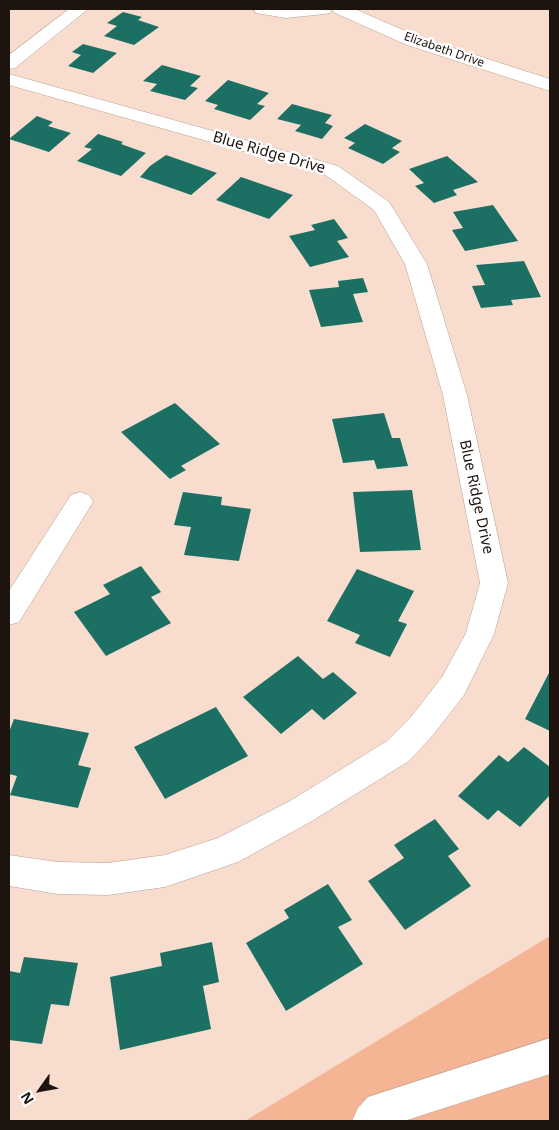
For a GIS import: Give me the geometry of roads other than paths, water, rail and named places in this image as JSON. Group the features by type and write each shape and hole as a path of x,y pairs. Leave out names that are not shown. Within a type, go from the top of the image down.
{"street":[{"path":"9,64 79,9"},
{"path":"262,9 286,13 324,9"},
{"name":"Elizabeth Drive","path":"341,9 412,41 550,85"},
{"name":"Blue Ridge Drive","path":"9,79 331,170 382,206 416,264 455,395 494,583 480,634 453,686 422,726 398,751 301,811 226,851 165,872 108,879 58,878 9,870"},
{"path":"9,614 80,502"},
{"path":"371,1121 381,1110 550,1056"}]}
